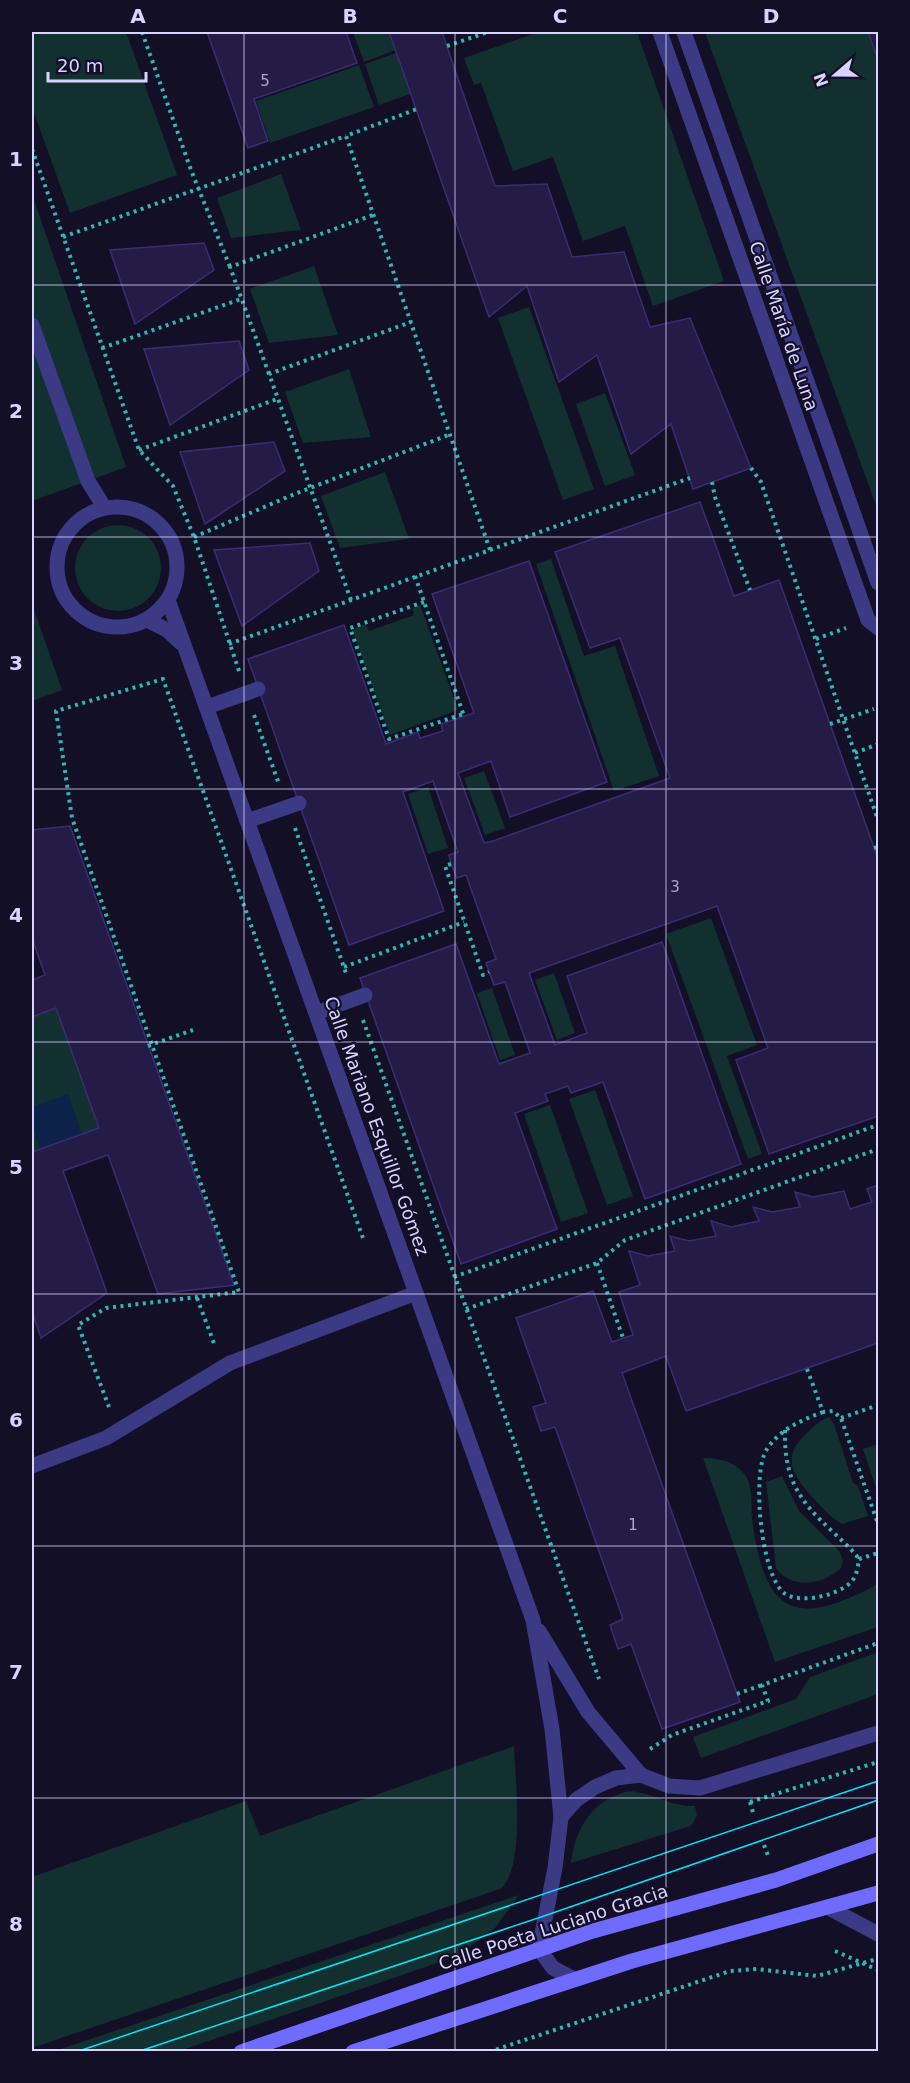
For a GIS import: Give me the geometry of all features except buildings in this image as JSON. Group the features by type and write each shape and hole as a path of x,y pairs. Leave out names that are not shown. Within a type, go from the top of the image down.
{"main road":[{"name":"Calle Poeta Luciano Gracia","path":"241,2052 593,1931 776,1880 879,1845"},
{"path":"353,2052 574,1979 879,1893"}],"street":[{"name":"Calle María de Luna","path":"660,32 868,620 879,628"},
{"name":"Calle María de Luna","path":"684,32 879,583"},
{"path":"32,325 88,481 104,507"},
{"path":"104,507 124,507 134,510 160,525 171,541 177,561 176,581 168,600 147,620 127,627 106,627 87,620 70,607 60,589 56,568 59,548 69,529 84,515 104,507"},
{"name":"Calle Mariano Esquillor Gómez","path":"168,600 533,1620 552,1729 561,1817 555,1868 539,1949"},
{"name":"Calle Mariano Esquillor Gómez","path":"147,620 167,630 184,646"},
{"path":"207,707 258,689"},
{"path":"247,821 299,803"},
{"path":"316,1013 365,995"},
{"path":"32,1466 106,1438 230,1363 416,1293"},
{"name":"Calle Mariano Esquillor Gómez","path":"533,1620 588,1712 640,1775"},
{"path":"561,1817 576,1800 595,1787 616,1778 640,1775 669,1786 683,1789 700,1788 879,1732"},
{"path":"829,1908 879,1934"},
{"path":"539,1949 553,1968 574,1979"}],"path":[{"path":"142,32 351,600"},
{"path":"447,46 488,32"},
{"path":"63,237 417,109"},
{"path":"346,136 490,550"},
{"path":"32,148 139,450 174,486 194,537 229,644 690,478"},
{"path":"230,267 373,215"},
{"path":"102,348 241,299"},
{"path":"269,374 411,322"},
{"path":"139,450 277,399"},
{"path":"194,537 310,488 451,434"},
{"path":"751,468 761,483 879,820"},
{"path":"712,482 715,497 750,590"},
{"path":"415,576 464,715 388,739 350,628 424,602"},
{"path":"816,639 847,628"},
{"path":"106,1399 78,1325 106,1308 239,1292 72,818 56,711 163,679 364,1241"},
{"path":"830,724 874,709"},
{"path":"855,753 879,744"},
{"path":"451,864 445,866 464,922 483,975 489,972"},
{"path":"344,967 464,922"},
{"path":"151,1045 193,1030"},
{"path":"454,1277 879,1125"},
{"path":"603,1687 581,1632 466,1309 597,1263 625,1240 879,1149"},
{"path":"597,1263 623,1338"},
{"path":"197,1298 216,1350"},
{"path":"807,1369 823,1412"},
{"path":"841,1418 879,1405"},
{"path":"859,1559 852,1580 843,1587 818,1597 793,1597 784,1593 774,1580 766,1555 759,1473 766,1450 785,1429 823,1412 833,1411 841,1418 879,1524"},
{"path":"785,1429 785,1450 793,1485 804,1503 859,1559"},
{"path":"859,1559 879,1553"},
{"path":"737,1694 879,1643"},
{"path":"644,1746 651,1749 672,1735 768,1701 762,1685"},
{"path":"750,1802 879,1762"},
{"path":"747,1793 754,1815"},
{"path":"835,1951 879,1970"},
{"path":"489,2052 730,1971 769,1970 802,1976 817,1976 879,1959"}],"green space":[{"path":"32,32 126,32 177,175 70,213 32,107"},
{"path":"353,32 388,32 395,50 364,62"},
{"path":"539,32 637,32 724,281 653,306 625,226 583,241 553,157 513,171 481,83 474,85 464,58"},
{"path":"705,32 868,32 878,59 878,511"},
{"path":"396,53 410,94 379,105 365,64"},
{"path":"359,65 374,107 270,143 256,101"},
{"path":"281,174 301,230 231,238 217,198"},
{"path":"32,194 126,467 32,501"},
{"path":"314,266 338,335 269,343 250,289"},
{"path":"529,307 594,489 563,500 498,318"},
{"path":"349,369 371,437 303,443 285,392"},
{"path":"605,393 635,475 605,486 576,404"},
{"path":"385,472 409,539 340,548 321,496"},
{"path":"118,525 142,532 154,544 161,568 154,592 142,604 118,611 94,604 82,592 75,568 82,544 94,532"},
{"path":"551,559 584,656 615,646 659,776 614,791 536,564"},
{"path":"32,604 62,690 32,701"},
{"path":"420,605 458,710 390,735 352,629 366,624 369,631 414,615 413,608"},
{"path":"484,771 505,828 485,835 464,778"},
{"path":"428,787 448,848 428,854 408,794"},
{"path":"711,918 757,1045 727,1056 762,1154 748,1159 666,934"},
{"path":"554,973 575,1033 557,1040 535,980"},
{"path":"492,988 515,1055 500,1060 477,993"},
{"path":"56,1008 99,1128 32,1152 32,1017"},
{"path":"595,1090 633,1196 607,1205 569,1099"},
{"path":"550,1105 588,1213 561,1222 524,1114"},
{"path":"829,1417 834,1424 853,1483 858,1486 868,1516 842,1524 828,1513 802,1485 793,1469 792,1462 792,1454 796,1445 818,1423"},
{"path":"878,1444 878,1494 863,1449"},
{"path":"703,1458 728,1462 739,1468 747,1478 758,1551 765,1576 775,1594 788,1604 805,1609 825,1606 849,1598 878,1584 878,1627 775,1662"},
{"path":"782,1476 799,1511 840,1552 843,1561 841,1568 826,1578 808,1583 799,1582 790,1580 776,1568 766,1482"},
{"path":"878,1652 878,1694 701,1758 693,1737 796,1699 810,1677"},
{"path":"514,1746 517,1800 516,1843 508,1878 500,1889 32,2048 32,1877 246,1801 260,1836"},
{"path":"630,1791 678,1804 695,1806 697,1816 691,1826 571,1863 577,1838 588,1816 606,1800"},
{"path":"519,1895 495,1928 458,1956 179,2051 55,2051"}],"water":[{"path":"68,1094 82,1134 40,1149 32,1123 32,1107"}],"tram line":[{"path":"76,2052 878,1781"},
{"path":"137,2052 544,1916 878,1800"}]}
